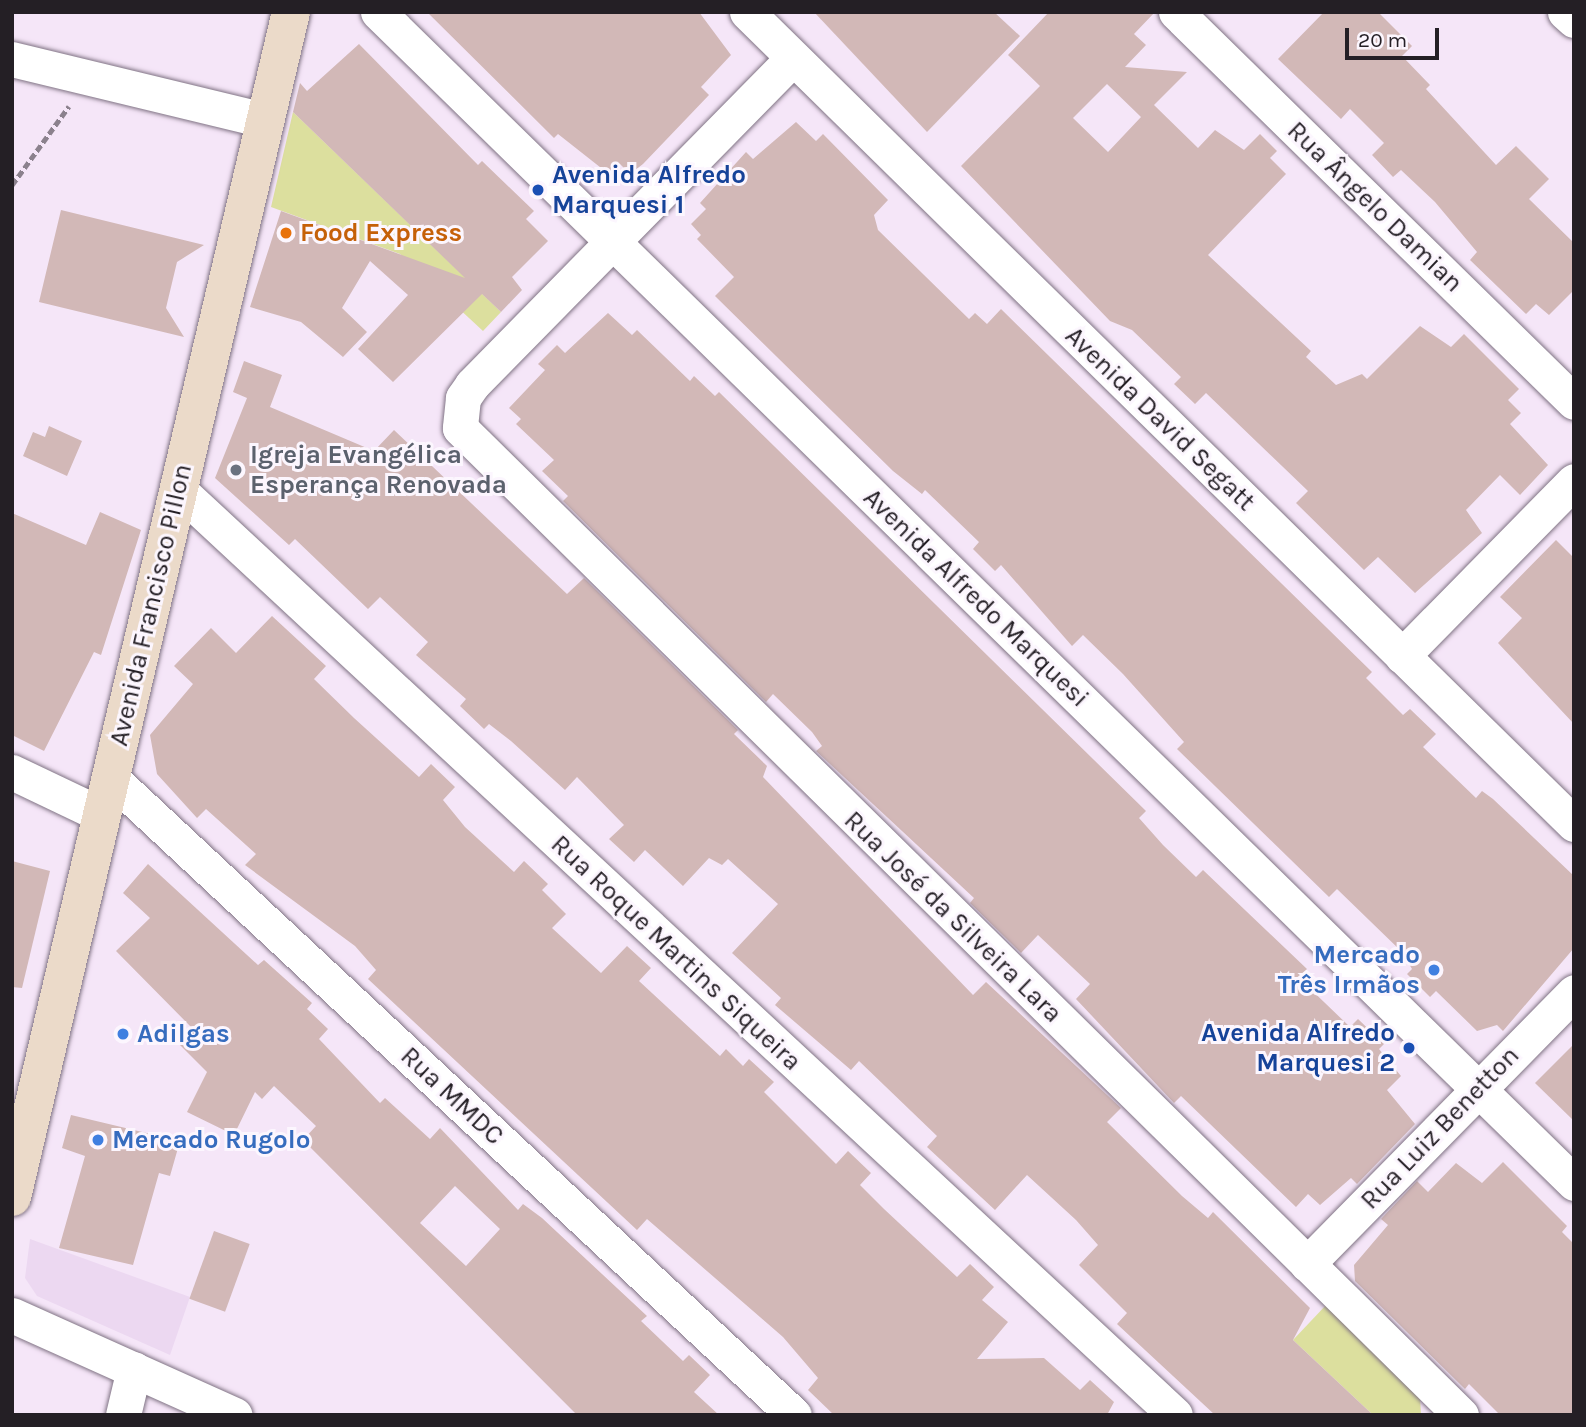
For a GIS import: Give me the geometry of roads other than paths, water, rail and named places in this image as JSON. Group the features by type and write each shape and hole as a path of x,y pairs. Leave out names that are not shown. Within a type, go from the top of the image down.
{"main road":[{"name":"Avenida Francisco Pillon","path":"12,1197 291,12"}],"street":[{"name":"Avenida Alfredo Marquesi","path":"378,12 1574,1183"},
{"name":"Avenida David Segatt","path":"747,12 1574,824"},
{"name":"Rua Ângelo Damian","path":"1176,12 1574,402"},
{"path":"1565,12 1574,20"},
{"path":"613,242 793,58"},
{"path":"12,59 265,120"},
{"name":"Rua José da Silveira Lara","path":"613,242 472,385 459,412 470,443 1307,1264 1454,1412"},
{"path":"1402,656 1574,481"},
{"name":"Rua Roque Martins Siqueira","path":"179,490 1175,1415"},
{"path":"12,772 102,815"},
{"name":"Rua MMDC","path":"110,777 794,1415"},
{"name":"Rua Luiz Benetton","path":"1307,1264 1574,992"},
{"path":"12,1315 235,1415"},
{"path":"123,1415 134,1369"}],"place":[{"name":"Avenida Alfredo Marquesi 1","path":"538,190"},
{"name":"Food Express","path":"286,233"},
{"name":"Igreja Evangélica Esperança Renovada","path":"236,470"},
{"name":"Mercado Três Irmãos","path":"1434,970"},
{"name":"Adilgas","path":"123,1034"},
{"name":"Avenida Alfredo Marquesi 2","path":"1409,1048"},
{"name":"Mercado Rugolo","path":"98,1140"}]}
